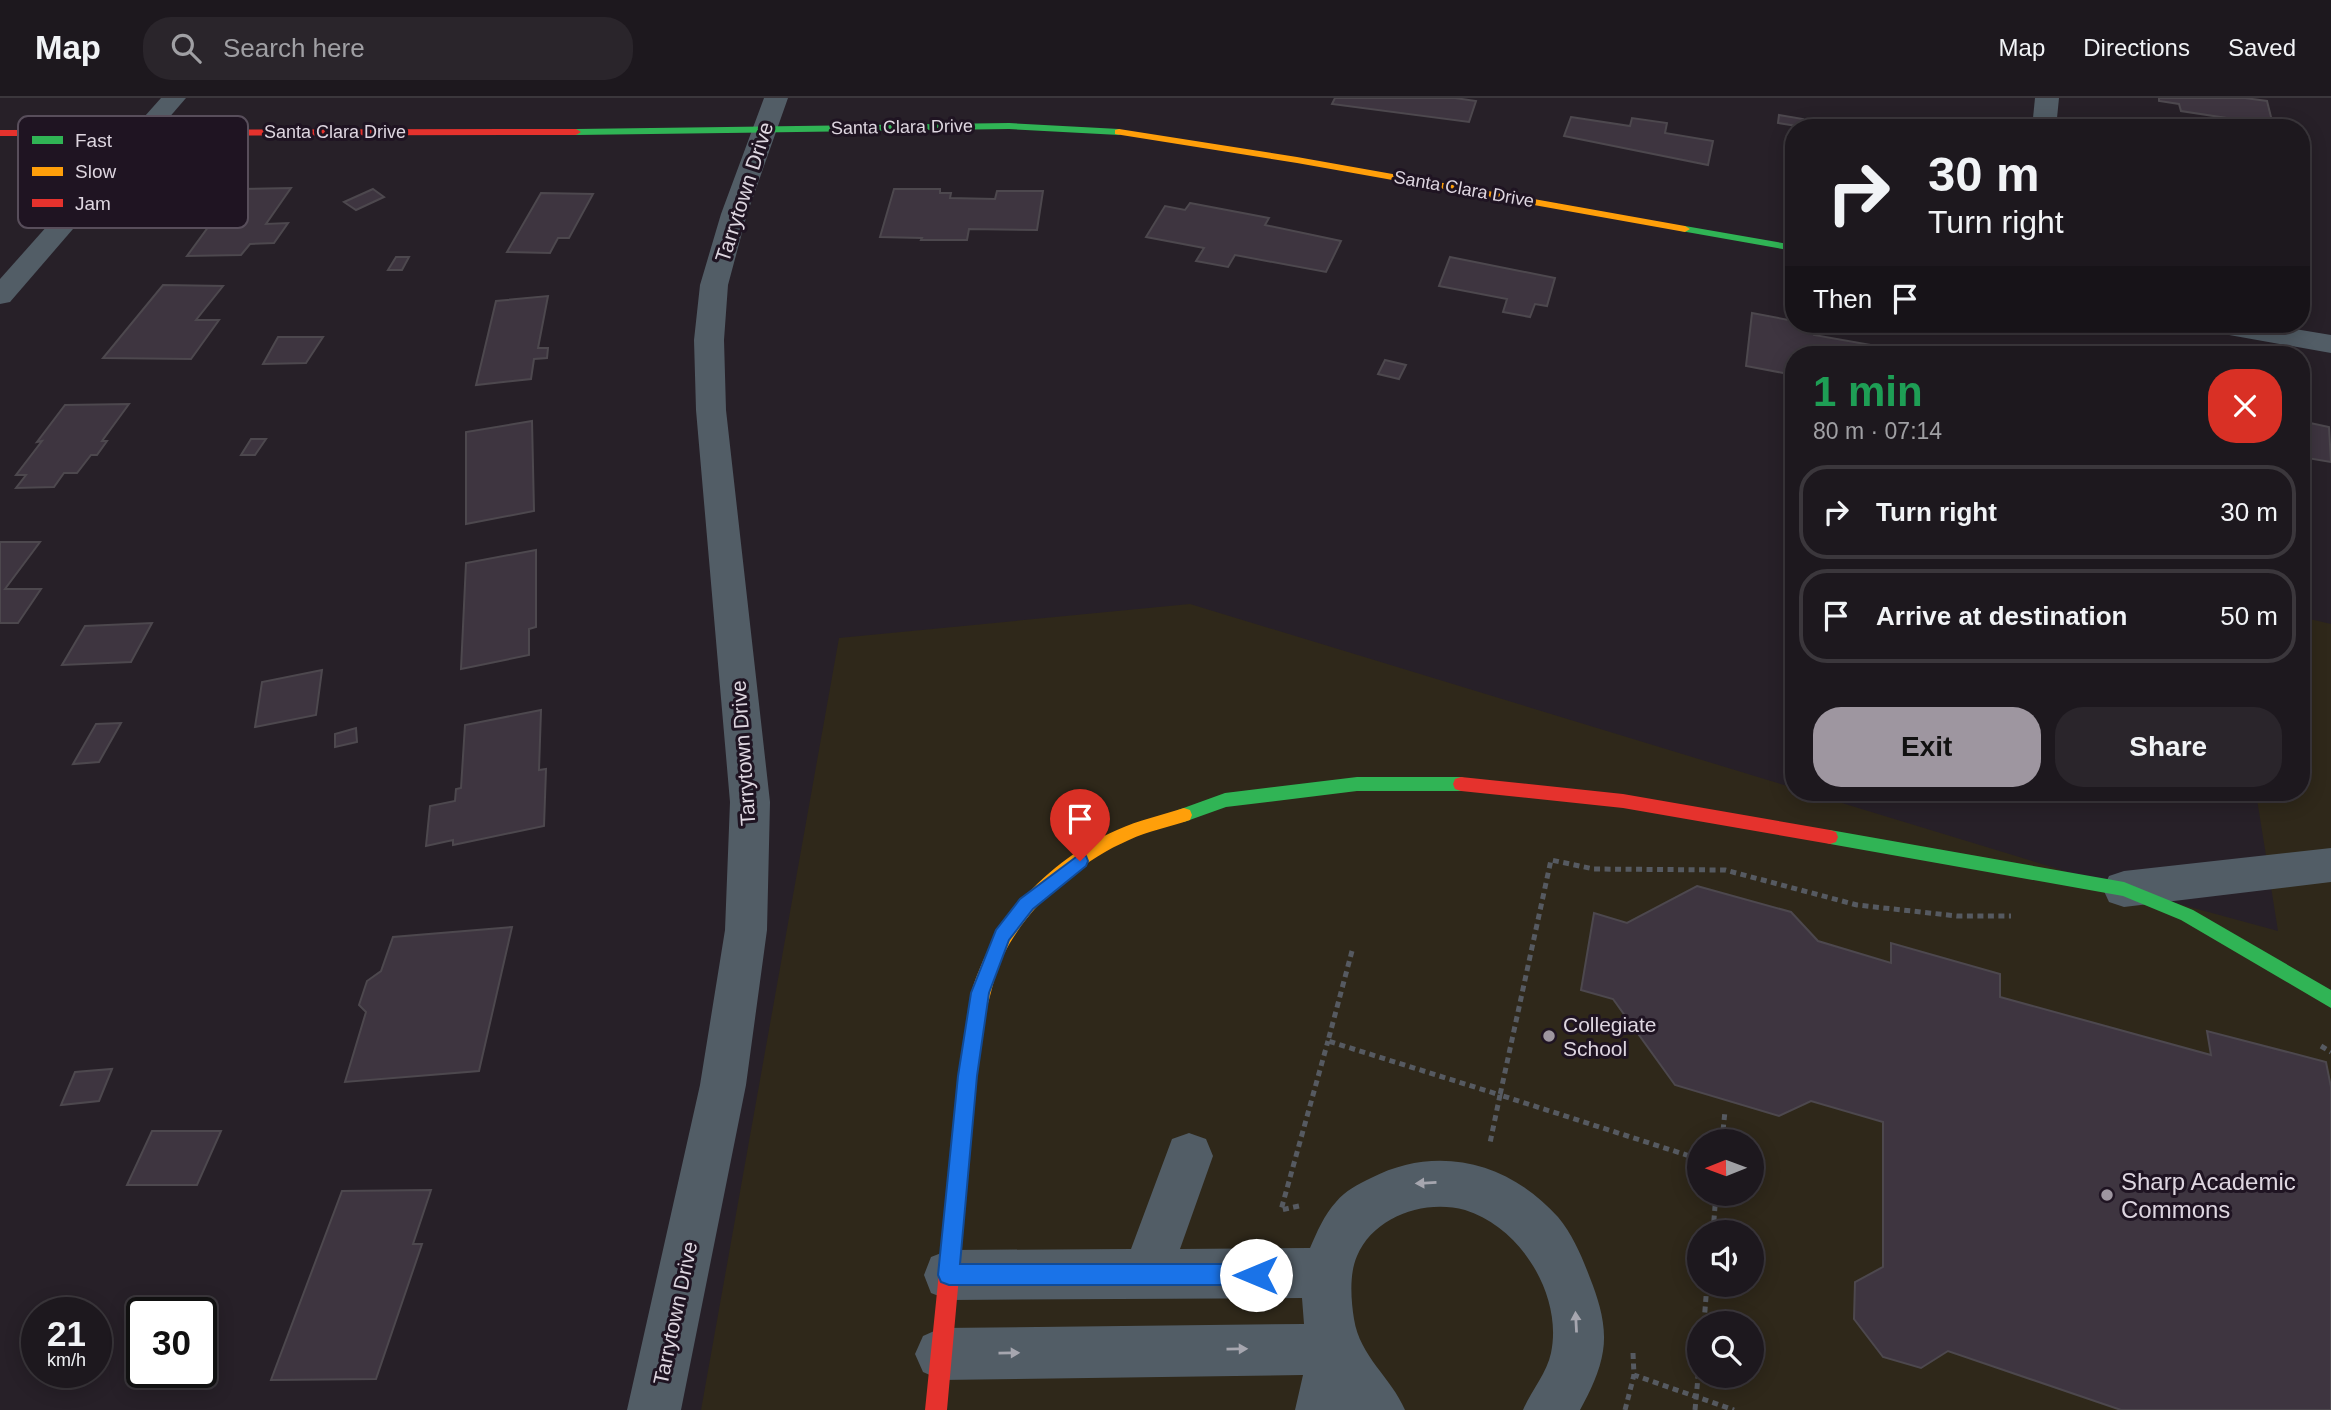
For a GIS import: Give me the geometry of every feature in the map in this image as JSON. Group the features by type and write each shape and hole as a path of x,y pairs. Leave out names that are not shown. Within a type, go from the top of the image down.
{"street":[{"path":"159,116 174,98"},
{"path":"2045,119 2047,98"},
{"name":"Santa Clara Drive","path":"248,130 770,113 1139,134 1785,246"},
{"name":"Tarrytown Drive","path":"654,1410 723,1085 746,930 750,802 711,410 709,340 714,285 734,214 770,113"},
{"name":"Santa Clara Drive","path":"0,133 18,133"},
{"path":"0,296 60,228"},
{"path":"2269,333 2331,344"},
{"path":"936,1410 968,1076 980,993 1002,936 1027,904 1080,861 1114,839 1226,800 1357,784 1438,782 1499,786 1623,801 2124,888 2187,915 2331,1000"},
{"path":"2124,888 2331,865"},
{"path":"1146,1275 1189,1156"},
{"path":"1378,1410 1356,1389 1335,1350 1325,1312 1327,1273 1338,1239 1359,1212 1387,1192 1419,1182 1453,1182 1488,1193 1520,1212 1547,1240 1567,1274 1576,1313 1577,1352 1566,1388 1550,1410"},
{"path":"949,1275 1327,1273"},
{"path":"941,1354 1335,1350"},
{"path":"1322,1410 1335,1350"}],"path":[{"path":"1687,1155 1500,1095 1551,860 1594,869 1724,870 1857,905 1957,916 2020,916"},
{"path":"2310,1040 2331,1052"},
{"path":"1309,1196 1300,1206 1280,1210 1328,1041"},
{"path":"1723,1129 1725,1111"},
{"path":"1479,1145 1489,1149"},
{"path":"1625,1410 1634,1376"},
{"path":"1695,1410 1697,1388"},
{"path":"1696,1397 1734,1410"}],"shaded area":[{"name":"Collegiate School","path":"1190,604 1785,785 1785,801 1835,801 2124,889 2278,931 2257,801 2310,801 2310,619 2331,624 2331,1410 701,1410 839,638"}],"building":[{"path":"1335,98 1455,98 1476,101 1469,122 1332,104"},
{"path":"2159,98 2245,98 2267,101 2272,119 2234,119 2181,111 2179,104 2159,101"},
{"path":"1779,115 1803,119 1785,119 1785,124 1778,123"},
{"path":"1571,117 1630,126 1632,118 1667,123 1665,133 1713,141 1708,165 1564,136"},
{"path":"291,188 266,224 288,223 274,243 250,244 241,255 187,256 207,228 248,228 248,189"},
{"path":"373,189 384,197 356,210 344,202"},
{"path":"894,189 940,189 940,193 951,193 950,198 995,199 997,191 1043,191 1037,230 969,229 967,240 921,240 922,238 880,237"},
{"path":"541,193 593,194 569,238 558,238 550,253 507,252"},
{"path":"1190,203 1269,218 1265,225 1341,241 1326,272 1235,255 1228,267 1196,261 1204,248 1146,237 1165,206 1185,210"},
{"path":"396,257 409,257 402,270 388,270"},
{"path":"1450,257 1555,278 1547,306 1535,304 1530,317 1503,312 1507,299 1439,286"},
{"path":"163,285 223,286 196,320 219,320 191,359 103,358"},
{"path":"548,296 538,348 548,348 547,358 534,359 531,379 476,385 496,301"},
{"path":"1752,313 1785,319 1785,333 1814,333 1877,346 1785,346 1785,373 1746,366"},
{"path":"278,337 323,337 306,363 263,364"},
{"path":"1385,360 1406,365 1399,379 1378,374"},
{"path":"129,404 102,441 107,441 97,455 91,455 77,473 64,473 54,487 16,488 26,475 16,475 65,405"},
{"path":"532,421 534,511 466,524 466,432"},
{"path":"2310,423 2329,427 2331,462 2310,458"},
{"path":"251,439 266,439 255,455 241,455"},
{"path":"0,542 40,542 5,589 41,589 18,623 0,623"},
{"path":"536,550 536,627 529,629 529,655 461,669 466,563"},
{"path":"152,623 131,662 62,665 85,626"},
{"path":"322,670 316,715 255,727 262,682"},
{"path":"541,710 539,770 546,769 544,826 453,845 453,840 426,846 430,806 455,801 456,789 461,788 465,725"},
{"path":"121,723 99,762 73,764 96,724"},
{"path":"356,728 357,742 335,747 335,734"},
{"name":"Sharp Academic Commons","path":"1697,886 1791,912 1818,941 1891,963 1891,943 2000,974 2000,997 2211,1055 2207,1031 2326,1062 2331,1087 2331,1410 2121,1410 1948,1351 1921,1368 1883,1357 1854,1319 1855,1282 1883,1267 1883,1122 1811,1101 1779,1116 1675,1085 1613,999 1581,990 1594,913 1627,923"},
{"path":"512,927 479,1071 345,1082 366,1012 359,1005 367,981 381,971 393,937"},
{"path":"112,1069 99,1101 61,1105 75,1072"},
{"path":"152,1131 221,1131 197,1185 127,1185"},
{"path":"431,1190 413,1244 422,1244 376,1379 271,1380 342,1191"}],"traffic: fast":[{"path":"576,132 1009,126 1119,132"},
{"path":"1685,229 1785,246"},
{"path":"1184,815 1225,800 1357,784 1461,784"},
{"path":"1830,837 2124,889 2187,915 2331,1000"}],"traffic: slow":[{"path":"1119,132 1297,160 1685,229"},
{"path":"978,1008 984,980 994,954 1008,930 1044,889 1088,854 1112,840 1184,815"}],"traffic: jam":[{"path":"248,133 576,132"},
{"path":"0,133 18,133"},
{"path":"1461,784 1623,801 1830,837"},
{"path":"936,1410 968,1076 978,1008"}],"place":[{"name":"Collegiate School","path":"1549,1036"},
{"name":"Sharp Academic Commons","path":"2107,1195"}],"route":[{"path":"1080,861 1027,904 1002,936 980,993 968,1076 949,1275 1256,1275"}]}
